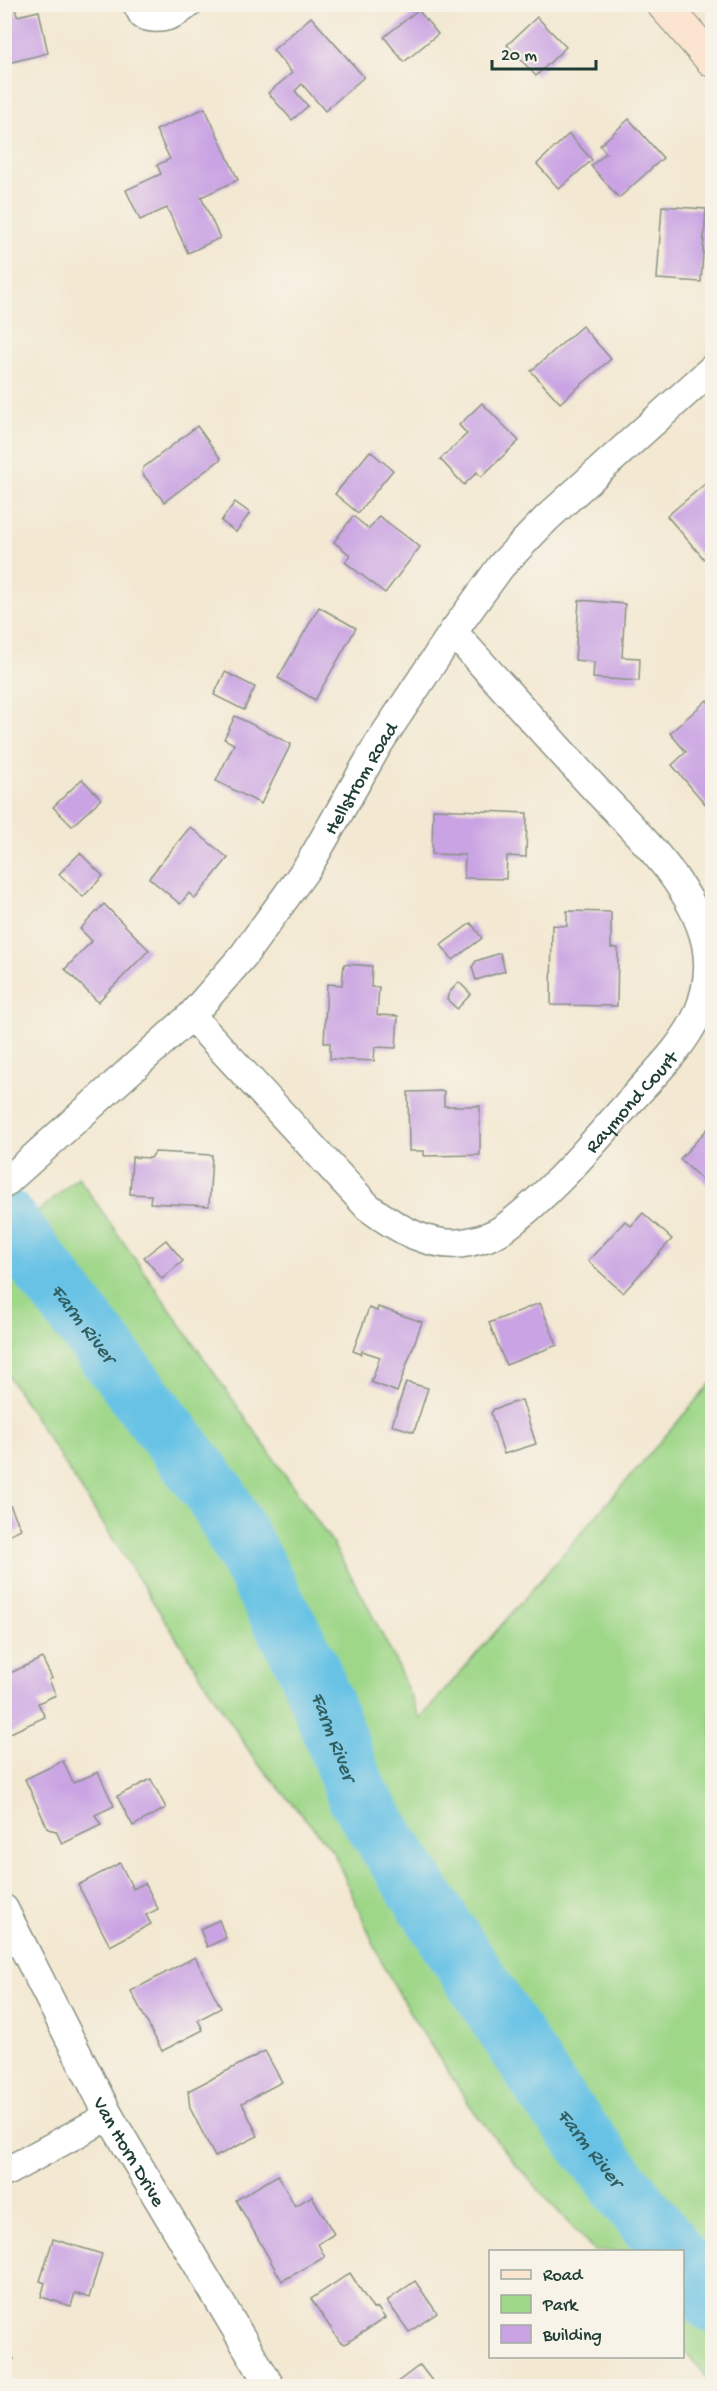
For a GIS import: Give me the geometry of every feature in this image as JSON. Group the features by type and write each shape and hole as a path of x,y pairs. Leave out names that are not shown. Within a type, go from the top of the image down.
{"main road":[{"path":"663,4 712,60"}],"street":[{"path":"137,4 143,15 151,18 174,14 188,4"},
{"name":"Hellstrom Road","path":"4,1184 191,1016 243,956 309,865 379,743 453,632 501,566 547,518 712,369"},
{"name":"Raymond Court","path":"191,1016 368,1207 392,1225 415,1236 446,1244 469,1242 500,1231 554,1187 678,1047 696,1017 706,990 709,965 706,943 696,912 666,867 453,632"},
{"name":"Van Horn Drive","path":"4,1909 109,2116 270,2386"},
{"path":"4,2173 109,2116"}],"green space":[{"path":"78,1177 329,1538 394,1658 420,1719 712,1382 712,2383 684,2350 684,2250 593,2250 517,2166 473,2110 413,2018 383,1965 333,1851 255,1760 5,1371 5,1241"}],"building":[{"path":"4,4 14,4 17,16 39,11 48,53 8,63 4,48"},
{"path":"418,10 438,34 404,62 384,37"},
{"path":"311,17 364,77 325,111 302,84 295,91 308,106 292,120 268,93 292,73 273,50"},
{"path":"537,17 566,47 536,76 507,45"},
{"path":"205,108 238,180 201,197 220,238 188,253 167,208 140,220 126,190 161,174 157,165 170,159 156,130"},
{"path":"629,119 663,158 619,198 591,166 606,153 600,145"},
{"path":"569,134 592,160 559,189 537,164"},
{"path":"662,206 706,209 701,282 657,279"},
{"path":"582,326 611,359 560,403 531,371"},
{"path":"482,403 519,441 481,477 477,472 464,485 440,459 467,434 459,425"},
{"path":"197,426 221,459 164,502 142,473 143,468"},
{"path":"370,451 393,470 358,513 335,494"},
{"path":"712,478 712,552 704,559 667,516"},
{"path":"235,502 250,513 236,532 221,521"},
{"path":"353,516 369,529 379,516 420,547 385,593 345,562 350,555 334,542"},
{"path":"579,600 625,604 622,657 640,658 639,681 593,678 594,662 575,660"},
{"path":"319,607 356,628 315,700 278,678"},
{"path":"225,672 255,687 244,710 214,695"},
{"path":"707,700 712,707 712,728 708,732 712,738 712,812 672,765 686,752 670,733"},
{"path":"235,716 291,744 261,804 216,781 234,744 224,739"},
{"path":"82,779 101,799 72,826 53,807"},
{"path":"433,809 527,813 526,857 507,856 506,879 464,878 465,855 432,854"},
{"path":"190,827 228,858 195,899 189,893 180,904 149,878"},
{"path":"80,853 103,876 83,897 59,874"},
{"path":"104,904 149,950 98,1002 65,969 92,941 80,929"},
{"path":"567,911 611,912 611,948 618,948 617,1006 551,1005 552,925 567,926"},
{"path":"471,923 482,938 453,960 441,945"},
{"path":"500,953 505,971 476,980 472,967 476,961"},
{"path":"344,964 372,966 371,987 379,987 377,1015 398,1016 396,1048 375,1047 374,1061 330,1059 330,1043 324,1043 327,984 342,985"},
{"path":"459,982 471,994 457,1009 447,999 449,993"},
{"path":"444,1091 444,1106 480,1106 480,1155 424,1156 424,1151 409,1151 408,1092"},
{"path":"712,1124 712,1189 680,1159"},
{"path":"155,1152 212,1155 209,1206 150,1203 151,1195 130,1194 132,1157 151,1158"},
{"path":"643,1213 672,1239 623,1293 588,1261 625,1221 631,1226"},
{"path":"166,1240 183,1261 162,1279 144,1257"},
{"path":"540,1303 557,1345 506,1365 489,1323"},
{"path":"378,1307 422,1322 397,1392 371,1382 380,1357 362,1351 361,1354 353,1351 369,1308 377,1311"},
{"path":"406,1382 428,1388 414,1432 392,1425"},
{"path":"522,1400 536,1444 504,1454 491,1413 494,1409"},
{"path":"9,1503 21,1529 4,1537 4,1505"},
{"path":"42,1658 52,1678 49,1680 56,1695 38,1703 45,1717 4,1736 4,1676"},
{"path":"63,1761 73,1783 98,1772 114,1806 95,1815 101,1825 62,1844 56,1831 48,1829 25,1779"},
{"path":"151,1779 166,1808 133,1826 117,1796"},
{"path":"120,1863 133,1889 145,1883 158,1909 146,1915 151,1924 110,1946 78,1885"},
{"path":"219,1920 226,1938 207,1947 200,1929"},
{"path":"195,1957 221,2008 198,2020 203,2030 162,2051 131,1991"},
{"path":"265,2051 282,2082 242,2103 258,2136 215,2157 190,2108 188,2091"},
{"path":"278,2175 295,2206 312,2196 334,2234 318,2244 325,2257 282,2281 236,2200"},
{"path":"53,2239 102,2254 89,2298 75,2293 71,2306 41,2297 45,2283 40,2281"},
{"path":"350,2273 373,2309 377,2307 385,2318 345,2344 340,2342 311,2299"},
{"path":"415,2281 437,2313 409,2332 387,2301"},
{"path":"4,2339 14,2359 4,2363"},
{"path":"420,2365 436,2386 392,2386"}],"waterway":[{"name":"Farm River","path":"4,1218 215,1493 307,1664 357,1794 549,2093 671,2250"},
{"name":"Farm River","path":"684,2266 712,2301"}]}
